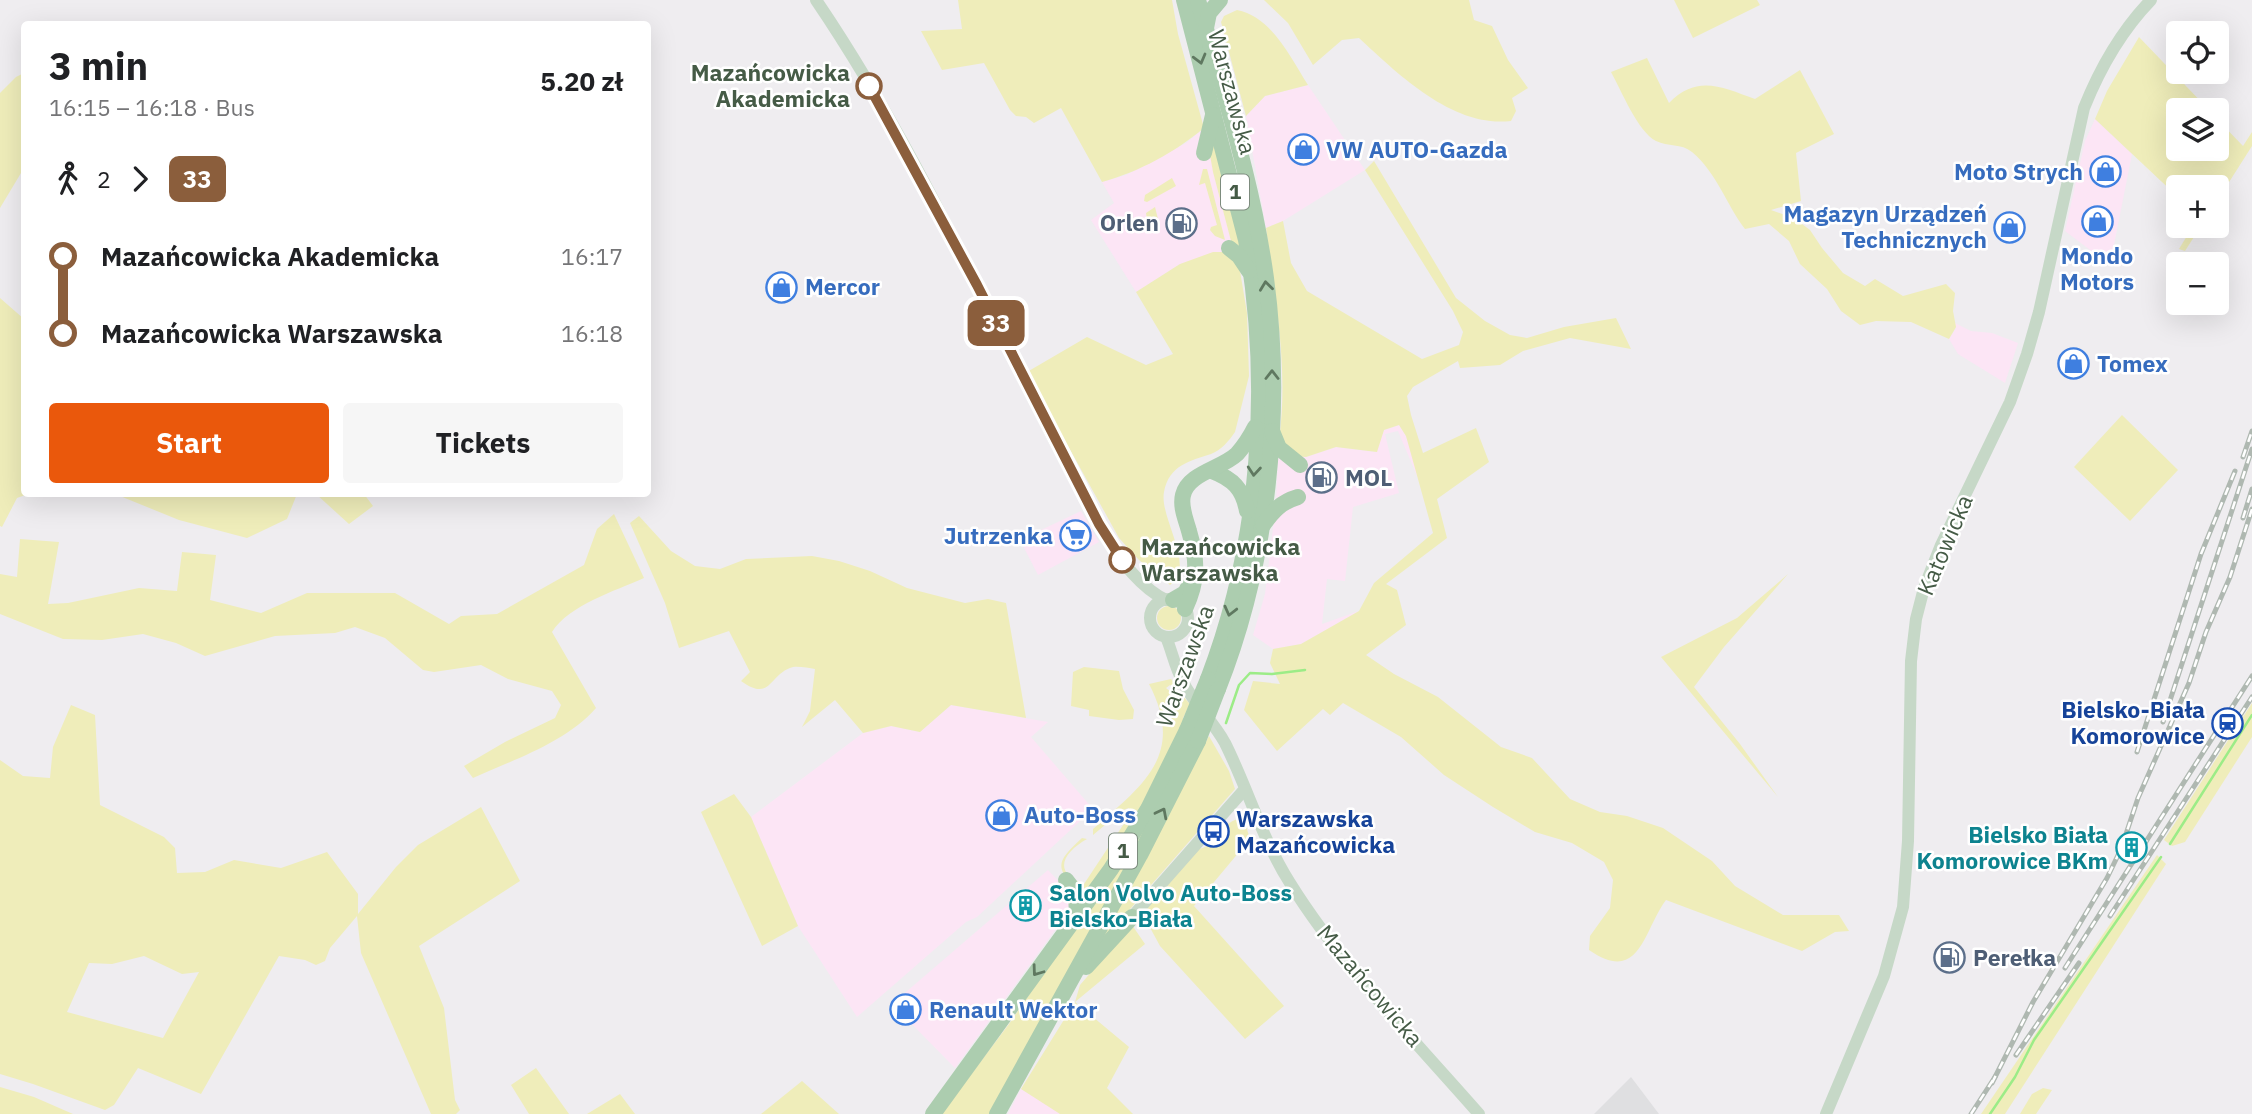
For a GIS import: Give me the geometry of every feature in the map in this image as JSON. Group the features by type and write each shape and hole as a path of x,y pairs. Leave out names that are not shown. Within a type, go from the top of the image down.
{"main road":[{"name":"Warszawska","path":"1184,0 1238,207 1252,276 1264,425"},
{"name":"Warszawska","path":"997,1114 1140,855 1213,684 1232,602 1255,524 1272,360 1263,259 1250,196 1198,0"},
{"path":"1207,33 1209,13 1220,0"},
{"path":"1204,153 1213,109"},
{"path":"1229,248 1239,256 1252,276"},
{"path":"1175,603 1185,593 1195,572 1195,555 1183,512 1183,495 1189,482 1212,471 1236,454 1264,425 1279,447 1300,465"},
{"path":"1212,471 1238,486 1255,524 1288,500 1298,497"},
{"name":"Warszawska","path":"933,1114 1131,838 1192,735"},
{"path":"1066,880 1076,893 1077,916"},
{"path":"1065,990 1132,916"}],"street":[{"path":"816,0 867,82 932,200 1099,524 1132,572 1153,609 1153,627 1158,633 1172,636 1186,626 1188,615 1175,603 1155,594 1132,572"},
{"name":"Katowicka","path":"1826,1114 1884,976 1903,907 1908,841 1911,662 1916,619 1924,588 1941,545 2010,402 2027,354 2089,95 2112,50 2151,0"},
{"path":"1153,609 1175,603"},
{"name":"Mazańcowicka","path":"1172,636 1176,665 1186,686 1224,742 1277,862 1312,915 1363,979 1479,1114"},
{"path":"1132,916 1244,790"}],"shaded area":[{"path":"958,0 1172,0 1178,34 1204,128 1156,160 1102,182 1061,108 1034,123 1026,117 1016,116 1010,110 984,63 942,70 921,31 962,29"},
{"path":"1264,0 1469,0 1474,20 1492,26 1508,60 1528,88 1512,98 1516,111 1511,121 1489,121 1468,116 1428,96 1359,38 1342,40 1313,65 1288,23"},
{"path":"1674,0 1757,0 1760,5 1693,38"},
{"path":"1237,10 1249,14 1270,29 1308,85 1265,96 1246,116 1221,22 1224,16"},
{"path":"2139,37 2166,65 2166,84 2184,84 2197,98 2166,98 2166,161 2229,161 2229,131 2243,146 2252,132 2252,146 2229,182 2229,175 2166,175 2166,186 2095,119 2107,91"},
{"path":"1647,58 1669,103 1679,94 1700,86 1721,87 1755,99 1800,70 1834,134 1796,153 1801,201 1771,210 1794,218 1810,230 1843,273 1865,286 1875,279 1903,296 1946,284 1955,293 1953,311 1956,327 1949,339 1911,322 1876,321 1860,325 1841,311 1827,289 1800,264 1789,241 1769,224 1745,229 1701,160 1688,149 1656,141 1643,129 1630,110 1611,72"},
{"path":"21,74 21,173 0,208 0,93"},
{"path":"1308,85 1365,170 1283,221 1266,228 1246,116 1265,96"},
{"path":"2095,119 2132,154 2110,265 2065,231 2085,141"},
{"path":"1204,128 1238,259 1180,264 1136,292 1091,220 1114,203 1102,182 1126,175 1186,143"},
{"path":"1213,133 1244,256 1231,241 1213,172 1210,155"},
{"path":"1374,161 1456,298 1485,321 1510,335 1527,338 1564,327 1616,318 1631,349 1570,338 1523,351 1500,365 1460,368 1458,361 1413,387 1407,396 1423,453 1476,428 1489,462 1437,499 1447,538 1386,584 1397,590 1406,625 1366,655 1394,674 1438,697 1501,747 1532,758 1570,799 1600,812 1627,816 1663,828 1712,861 1735,886 1783,915 1839,915 1849,931 1835,932 1802,951 1666,900 1645,939 1630,958 1619,961 1606,959 1589,950 1590,936 1610,908 1613,880 1604,862 1572,843 1535,832 1493,807 1444,775 1401,737 1343,703 1330,715 1323,709 1277,751 1244,710 1253,681 1280,684 1270,663 1273,649 1301,644 1359,611 1374,583 1433,533 1406,436 1399,425 1384,430 1377,452 1336,447 1306,457 1293,456 1279,440 1282,360 1266,228 1283,221 1291,263 1307,291 1422,359 1459,345 1463,332 1453,311 1365,170"},
{"path":"1203,169 1207,169 1225,240 1215,236 1210,230 1217,225 1205,183 1199,185"},
{"path":"1172,178 1176,186 1147,202 1144,201 1145,195"},
{"path":"1155,207 1160,227 1153,232 1151,226 1148,226 1146,213"},
{"path":"2186,238 2193,238 2185,251 2179,249"},
{"path":"1213,252 1225,252 1238,259 1247,313 1249,376 1235,432 1230,439 1215,452 1188,462 1176,470 1167,483 1164,503 1180,567 1177,577 1170,585 1139,560 1119,538 1027,372 1087,337 1146,365 1173,354 1136,292 1180,264"},
{"path":"0,298 21,316 21,497 17,498 2,527"},
{"path":"1955,323 1971,331 1992,333 2018,343 2005,383 1958,354 1949,339 1956,328"},
{"path":"2122,415 2178,470 2130,521 2074,467"},
{"path":"1399,425 1406,436 1420,483 1398,431 1385,434 1399,493 1353,507 1345,581 1327,579 1322,624 1359,611 1301,644 1273,649 1253,635 1265,594 1276,504 1279,440 1306,457 1336,447 1376,452 1384,430"},
{"path":"122,497 296,497 287,519 247,538 179,520"},
{"path":"319,497 366,497 373,506 349,524"},
{"path":"1081,511 1099,542 1038,575 1020,540"},
{"path":"614,514 644,578 581,606 560,622 552,632 596,708 555,741 473,778 464,766 555,718 561,705 552,691 508,679 481,665 434,672 423,670 385,638 355,627 335,633 275,636 205,656 176,643 143,634 102,640 63,639 0,614 0,574 17,577 20,539 59,542 48,604 68,603 139,588 177,591 182,552 216,555 210,600 261,613 307,593 395,593 449,624 461,616 497,614 584,565 597,529"},
{"path":"639,516 671,551 695,566 720,569 746,559 812,556 839,561 870,571 907,588 965,603 988,599 1006,603 1026,718 951,705 920,732 891,726 863,733 835,700 802,727 810,711 815,669 793,667 759,689 741,681 750,672 729,631 679,648 665,603 630,523"},
{"path":"1788,574 1724,647 1694,687 1778,797 1661,657 1737,618"},
{"path":"1169,606 1180,613 1181,618 1174,629 1169,630 1158,623 1157,618 1164,607"},
{"path":"1084,667 1119,671 1123,689 1134,710 1133,719 1089,716 1089,710 1071,706 1073,672"},
{"path":"1171,679 1179,689 1170,685 1166,688 1172,693 1181,694 1190,704 1183,724 1141,812 1083,899 1064,874 1062,862 1065,855 1082,838 1087,839 1072,850 1064,862 1067,874 1084,884 1131,813 1129,808 1123,810 1093,835 1093,829 1128,798 1154,767 1161,749 1163,730 1159,709 1149,684"},
{"path":"2252,703 2252,737 2185,842 2172,846 2164,840"},
{"path":"71,705 95,715 100,805 164,837 175,848 177,873 205,872 234,860 281,868 327,852 358,894 358,914 396,867 418,845 481,807 520,881 419,946 444,1008 455,1100 460,1110 456,1114 431,1114 361,953 357,916 330,948 325,961 316,965 305,960 279,956 201,1094 138,1068 114,1105 105,1110 0,1074 0,760 23,776 50,778 53,747","holes":["144,956 182,974 199,972 163,1038 67,1012 89,963 112,964"]},
{"path":"951,705 1048,722 1031,737 1093,809 977,917 966,922 857,1017 798,926 751,817 863,733 891,726 920,732"},
{"path":"1209,736 1229,771 1235,789 1096,948"},
{"path":"1167,793 990,1114 941,1114 1009,1024"},
{"path":"734,794 751,817 798,926 762,946 701,812"},
{"path":"1238,819 1246,826 1250,839 1194,906 1284,1006 1245,1039 1160,946 1147,922 1140,916 1199,849 1210,844 1227,825"},
{"path":"2157,855 2166,864 2005,1114 1981,1114"},
{"path":"1048,870 1064,887 1072,901 1068,912 955,1068 892,1004"},
{"path":"1132,925 1145,944 1075,1002 1080,985"},
{"path":"1075,1002 1129,1047 1107,1088 1133,1114 1060,1114 1021,1089"},
{"path":"536,1068 569,1114 529,1114 511,1085"},
{"path":"1631,1077 1659,1114 1594,1114"},
{"path":"802,1081 839,1114 761,1114"},
{"path":"0,1087 34,1097 73,1114 0,1114"},
{"path":"2043,1088 2052,1090 2036,1114 2020,1114 2032,1094"},
{"path":"1021,1089 1057,1110 1060,1114 1008,1114"},
{"path":"620,1094 635,1114 587,1114"}],"waterway":[{"path":"1226,723 1239,685 1250,673 1272,674 1305,670"},
{"path":"2170,844 2252,715"},
{"path":"1990,1114 2015,1077 2034,1040 2161,857"}],"railway":[{"path":"2243,457 2252,431"},
{"path":"2163,722 2252,449"},
{"path":"2137,752 2201,554 2235,471"},
{"path":"2243,518 2252,489"},
{"path":"1992,1083 2033,1002 2107,878 2121,849 2138,798 2189,683 2206,632 2230,577 2252,509"},
{"path":"2065,968 2252,676"},
{"path":"2110,916 2252,697"},
{"path":"2016,1055 2079,963"},
{"path":"1971,1114 1995,1077"}],"bus line":[{"name":"33","path":"869,86 977,285 1106,538 1122,560"}],"place":[{"name":"Mazańcowicka Akademicka","path":"869,86"},
{"name":"VW AUTO-Gazda","path":"1303,150"},
{"name":"Moto Strych","path":"2106,172"},
{"name":"Mondo Motors","path":"2097,222"},
{"name":"Orlen","path":"1182,223"},
{"name":"Magazyn Urządzeń Technicznych","path":"2010,227"},
{"name":"Mercor","path":"782,287"},
{"name":"Tomex","path":"2074,364"},
{"name":"MOL","path":"1322,478"},
{"name":"Jutrzenka","path":"1076,536"},
{"name":"Mazańcowicka Warszawska","path":"1122,560"},
{"name":"Bielsko-Biała Komorowice","path":"2228,723"},
{"name":"Auto-Boss","path":"1001,815"},
{"name":"Warszawska Mazańcowicka","path":"1213,832"},
{"name":"Bielsko Biała Komorowice BKm","path":"2131,848"},
{"name":"Salon Volvo Auto-Boss Bielsko-Biała","path":"1026,906"},
{"name":"Perełka","path":"1950,958"},
{"name":"Renault Wektor","path":"906,1010"}]}
